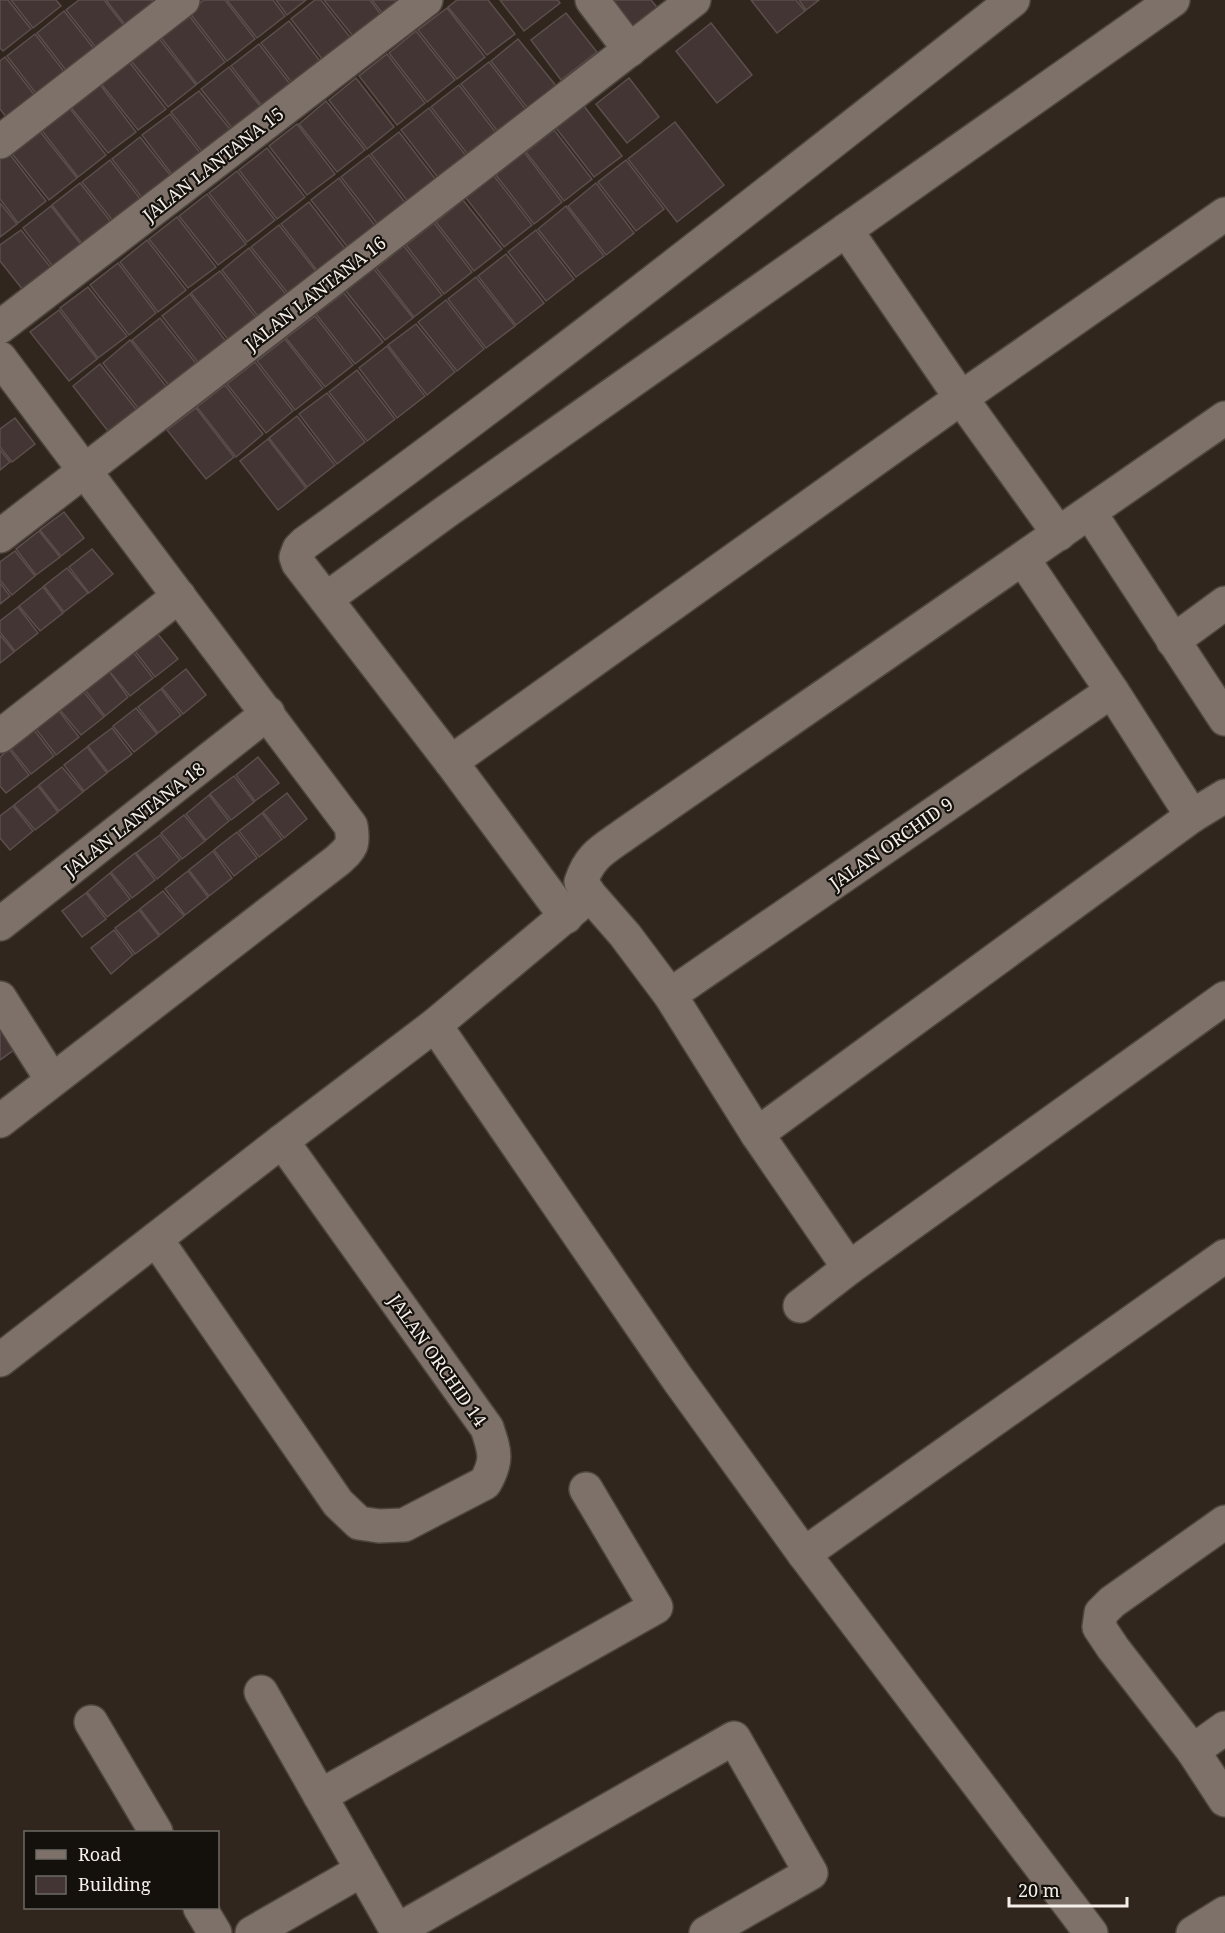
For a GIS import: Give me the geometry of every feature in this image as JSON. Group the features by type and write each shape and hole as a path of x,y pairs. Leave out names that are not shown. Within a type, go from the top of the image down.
{"street":[{"path":"0,142 183,0"},
{"name":"JALAN LANTANA 15","path":"0,327 426,0"},
{"path":"592,0 630,50"},
{"name":"JALAN LANTANA 16","path":"0,536 694,0"},
{"path":"566,917 451,762 298,563 296,556 299,549 440,444 760,198 1012,0"},
{"path":"326,599 457,504 1173,0"},
{"path":"451,762 961,398 1225,214"},
{"path":"846,230 961,398 1059,534"},
{"path":"0,358 351,826 353,841 347,852 0,1121"},
{"path":"849,1268 757,1134 670,995 581,882 585,870 594,856 1225,418"},
{"path":"1090,513 1225,719"},
{"path":"1023,559 1112,691 1192,816"},
{"path":"0,736 179,596"},
{"path":"1173,641 1225,603"},
{"name":"JALAN ORCHID 9","path":"670,995 1112,691"},
{"name":"JALAN LANTANA 18","path":"0,924 268,713"},
{"path":"757,1134 1192,816 1224,800"},
{"path":"0,1360 435,1025 590,895"},
{"path":"0,998 52,1080"},
{"path":"800,1306 849,1268 1225,998"},
{"path":"435,1025 677,1378 804,1554 1090,1933"},
{"name":"JALAN ORCHID 14","path":"156,1239 338,1503 359,1523 379,1526 404,1525 484,1483 491,1472 495,1452 488,1428 282,1141"},
{"path":"804,1554 1225,1256"},
{"path":"320,1796 656,1606 586,1489"},
{"path":"1225,1522 1112,1602 1101,1613 1099,1627 1193,1751 1225,1800"},
{"path":"261,1692 397,1932 734,1738 811,1873 706,1933"},
{"path":"91,1722 155,1831"},
{"path":"1193,1751 1225,1728"},
{"path":"252,1933 362,1870"},
{"path":"201,1909 215,1933"},
{"path":"1193,1933 1225,1913"}],"building":[{"path":"0,0 8,0 31,29 3,51 0,48"},
{"path":"11,0 56,0 61,6 33,28"},
{"path":"79,0 104,0 133,37 105,59 66,10"},
{"path":"106,0 152,0 163,14 134,36"},
{"path":"204,0 225,0 255,39 227,61 189,12"},
{"path":"227,0 273,0 285,16 257,38"},
{"path":"276,0 306,0 287,15"},
{"path":"315,0 321,0 357,46 329,68 291,19"},
{"path":"324,0 370,0 387,23 360,45"},
{"path":"372,0 416,0 389,22"},
{"path":"457,0 488,0 515,34 487,55 448,7"},
{"path":"500,0 558,0 560,3 524,31"},
{"path":"606,0 651,0 661,12 633,34"},
{"path":"751,0 796,0 805,11 777,33"},
{"path":"799,0 819,0 806,10"},
{"path":"447,8 485,57 457,79 418,30"},
{"path":"64,11 103,60 75,82 37,33"},
{"path":"187,13 225,62 197,84 159,35"},
{"path":"566,13 597,52 561,80 531,40"},
{"path":"289,21 327,70 299,92 261,43"},
{"path":"711,23 752,75 717,103 676,51"},
{"path":"416,31 455,80 427,102 389,53"},
{"path":"35,34 73,83 45,105 7,56"},
{"path":"157,36 196,85 168,107 129,58"},
{"path":"518,39 557,87 529,110 491,61"},
{"path":"259,44 297,93 269,115 231,66"},
{"path":"387,54 425,103 397,125 359,76"},
{"path":"5,57 43,106 15,129 0,109 0,61"},
{"path":"127,59 166,109 138,130 99,81"},
{"path":"489,62 527,111 499,133 461,84"},
{"path":"229,67 268,116 240,138 201,89"},
{"path":"356,78 394,127 367,149 329,100"},
{"path":"629,78 659,117 627,143 596,104"},
{"path":"98,82 136,132 108,153 69,105"},
{"path":"459,85 497,134 469,156 431,107"},
{"path":"199,91 238,139 210,162 171,112"},
{"path":"326,101 365,150 337,172 299,124"},
{"path":"68,106 106,155 78,177 40,128"},
{"path":"584,106 622,156 594,177 556,128"},
{"path":"429,108 467,157 439,179 401,130"},
{"path":"170,114 208,163 180,185 142,135"},
{"path":"675,122 724,185 677,222 628,159"},
{"path":"297,124 335,174 307,195 269,146"},
{"path":"38,129 77,178 49,200 10,151"},
{"path":"554,130 592,179 564,201 526,152"},
{"path":"399,132 437,181 409,203 371,154"},
{"path":"140,137 178,185 150,208 112,159"},
{"path":"267,148 305,197 277,219 239,170"},
{"path":"8,152 46,201 18,223 0,199 0,158"},
{"path":"524,152 562,202 534,224 496,175"},
{"path":"369,155 407,205 379,226 341,177"},
{"path":"110,160 148,209 121,231 82,182"},
{"path":"626,160 664,209 636,231 598,182"},
{"path":"237,171 275,220 247,242 209,193"},
{"path":"494,176 532,225 504,247 466,198"},
{"path":"339,178 377,228 349,249 311,200"},
{"path":"80,183 119,232 90,254 52,205"},
{"path":"596,183 634,233 606,255 568,206"},
{"path":"207,194 246,244 218,265 179,216"},
{"path":"463,200 502,249 474,271 436,222"},
{"path":"309,202 347,251 319,273 281,224"},
{"path":"0,203 17,224 0,237"},
{"path":"51,206 89,255 61,277 23,228"},
{"path":"566,206 604,256 576,277 538,229"},
{"path":"177,217 216,267 188,288 149,239"},
{"path":"434,223 472,272 444,294 406,245"},
{"path":"279,225 318,274 290,296 251,247"},
{"path":"21,230 59,278 31,300 0,261 0,245"},
{"path":"536,230 574,279 546,301 508,252"},
{"path":"147,240 186,290 158,312 120,262"},
{"path":"404,246 442,295 414,317 376,268"},
{"path":"249,248 288,297 260,319 222,270"},
{"path":"506,254 544,303 516,325 478,276"},
{"path":"118,263 156,313 129,335 90,285"},
{"path":"374,269 413,318 385,340 346,291"},
{"path":"220,271 258,320 230,342 191,293"},
{"path":"476,277 515,326 486,348 448,299"},
{"path":"88,287 127,336 98,358 60,308"},
{"path":"344,293 383,342 355,364 316,314"},
{"path":"190,294 228,344 200,365 162,316"},
{"path":"446,300 484,349 457,371 418,322"},
{"path":"59,310 97,359 69,381 30,332"},
{"path":"315,316 353,365 325,387 286,338"},
{"path":"160,318 199,367 171,388 132,340"},
{"path":"416,324 455,372 427,395 388,345"},
{"path":"285,339 323,388 295,410 257,361"},
{"path":"130,340 169,390 141,412 103,363"},
{"path":"387,346 425,396 397,418 359,368"},
{"path":"255,362 293,411 266,433 227,384"},
{"path":"100,364 139,413 111,435 73,386"},
{"path":"357,370 395,419 367,441 329,392"},
{"path":"225,385 263,434 236,457 197,407"},
{"path":"327,393 365,442 337,464 299,414"},
{"path":"196,408 234,457 206,479 167,430"},
{"path":"297,416 335,465 307,487 269,438"},
{"path":"15,418 35,444 12,462 0,447 0,429"},
{"path":"268,439 306,488 278,510 240,461"},
{"path":"0,450 10,462 0,470"},
{"path":"64,512 84,538 61,556 40,530"},
{"path":"39,531 60,557 36,575 16,549"},
{"path":"92,549 113,574 89,593 69,567"},
{"path":"15,551 35,576 12,595 0,580 0,562"},
{"path":"67,568 88,593 64,612 44,586"},
{"path":"0,583 10,596 0,604"},
{"path":"43,587 63,613 40,631 19,606"},
{"path":"18,607 38,633 15,651 0,632 0,621"},
{"path":"157,633 178,659 155,677 135,651"},
{"path":"0,635 14,652 0,663"},
{"path":"133,652 153,678 130,696 109,671"},
{"path":"186,669 206,695 183,714 162,688"},
{"path":"109,671 128,697 105,716 85,690"},
{"path":"161,689 181,715 158,733 138,707"},
{"path":"83,691 104,717 81,735 60,710"},
{"path":"136,708 157,734 134,752 113,726"},
{"path":"59,711 79,737 56,755 36,729"},
{"path":"112,728 132,754 108,772 88,746"},
{"path":"34,730 54,756 31,774 10,748"},
{"path":"87,747 107,773 84,791 64,765"},
{"path":"9,749 29,775 6,793 0,786 0,757"},
{"path":"258,757 279,783 255,801 236,775"},
{"path":"62,767 83,792 59,811 39,785"},
{"path":"234,776 254,802 231,820 210,794"},
{"path":"38,786 58,812 35,830 14,805"},
{"path":"287,793 307,819 284,838 263,812"},
{"path":"209,795 229,821 206,840 186,814"},
{"path":"13,806 33,831 10,850 0,838 0,816"},
{"path":"262,813 282,839 259,857 239,831"},
{"path":"184,815 205,841 182,859 161,833"},
{"path":"237,832 257,858 234,876 214,850"},
{"path":"160,835 180,860 157,879 136,853"},
{"path":"213,851 232,878 209,896 189,870"},
{"path":"135,853 155,880 132,898 111,872"},
{"path":"188,871 208,897 185,915 165,889"},
{"path":"110,873 130,899 107,917 87,892"},
{"path":"163,891 184,916 160,935 140,909"},
{"path":"86,893 106,919 82,937 62,911"},
{"path":"139,910 159,936 135,954 115,928"},
{"path":"114,930 133,955 111,974 91,948"},
{"path":"0,1016 22,1044 0,1060"}]}
